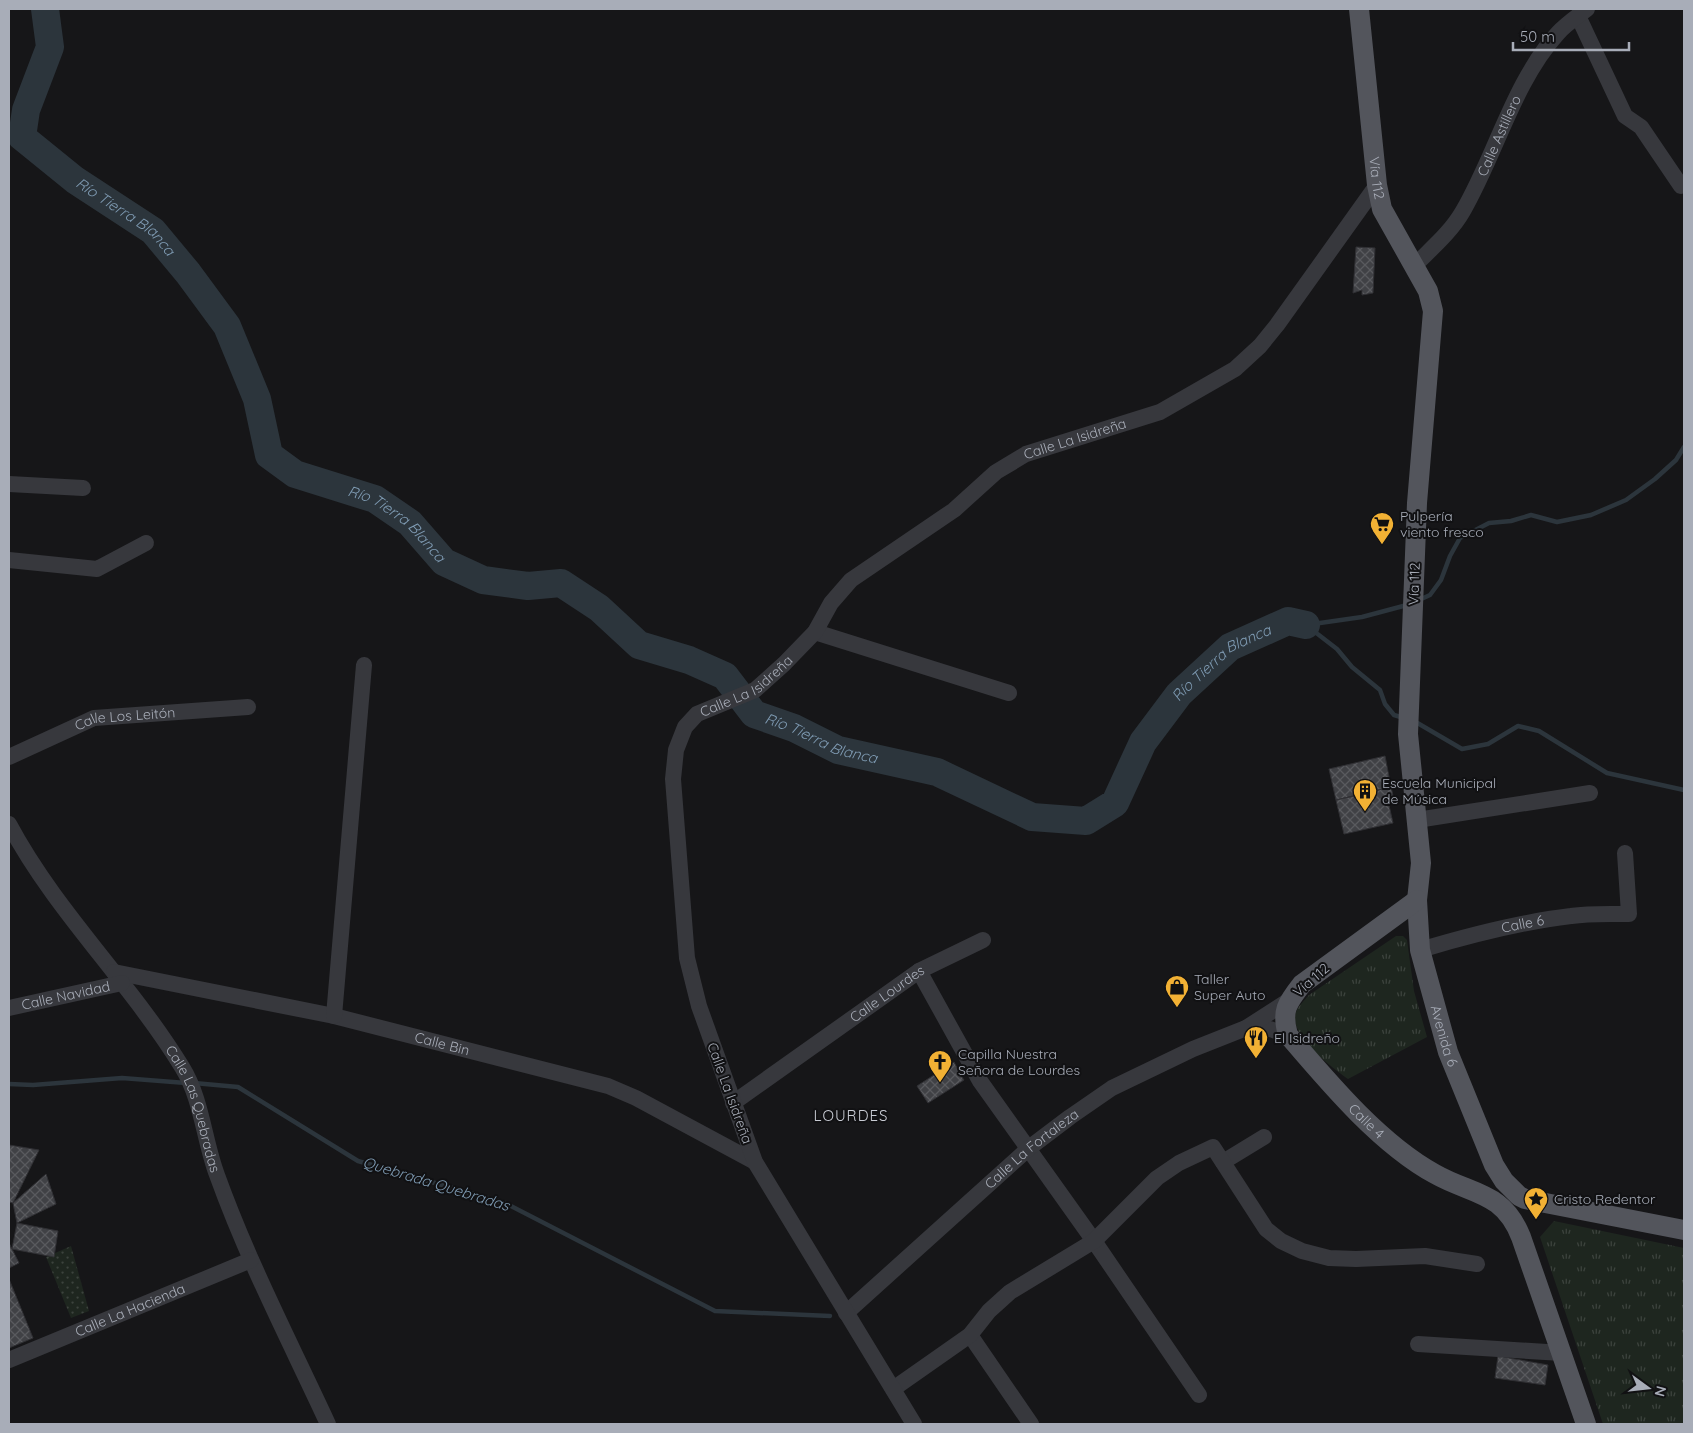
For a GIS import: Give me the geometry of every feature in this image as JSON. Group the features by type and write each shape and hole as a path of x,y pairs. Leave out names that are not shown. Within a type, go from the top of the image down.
{"main road":[{"name":"Vía 112","path":"1286,1019 1302,984 1417,900 1421,877 1408,734 1417,503 1433,311 1428,291 1382,208 1377,184 1360,9"},
{"name":"Avenida 6","path":"1417,900 1420,950 1448,1052 1494,1165"},
{"path":"1380,928 1393,925 1407,928 1413,934 1420,950"},
{"name":"Calle 4","path":"1286,1019 1382,1136 1405,1156 1436,1175 1476,1191"},
{"path":"1494,1165 1492,1176 1487,1184 1476,1191 1500,1204 1515,1222"},
{"path":"1494,1165 1504,1181 1525,1199 1684,1230"},
{"path":"1525,1199 1518,1203 1514,1209 1515,1222 1586,1424"}],"street":[{"path":"1583,13 1625,116 1641,127 1681,186"},
{"name":"Calle Astillero","path":"1415,265 1444,236 1462,213 1485,169 1529,73 1558,32 1583,13"},
{"name":"Calle La Isidreña","path":"914,1424 754,1162 700,1006 686,958 673,779 676,750 685,727 697,714 755,690 784,664 815,632 831,603 851,580 954,510 996,472 1026,454 1160,412 1235,369 1260,346 1277,325 1377,184"},
{"path":"9,484 83,488"},
{"path":"9,560 97,569 146,543"},
{"path":"815,632 1008,693"},
{"path":"334,1016 364,665"},
{"name":"Calle Los Leitón","path":"9,757 94,718 248,707"},
{"path":"1417,820 1590,793"},
{"name":"Calle Las Quebradas","path":"9,824 46,886 118,978 183,1069 196,1101 216,1174 251,1260 328,1424"},
{"name":"Calle 6","path":"1420,950 1472,934 1530,921 1574,915 1629,914 1625,853"},
{"path":"919,971 983,940"},
{"name":"Calle Lourdes","path":"733,1102 919,971 980,1081 1094,1241 1199,1395"},
{"name":"Calle Bin","path":"118,978 334,1016 608,1086 636,1098 754,1162"},
{"name":"Calle Navidad","path":"9,1008 118,978"},
{"name":"Calle La Fortaleza","path":"846,1313 1029,1148 1112,1088 1193,1049 1246,1028 1286,1019"},
{"name":"Calle La Fortaleza","path":"1246,1028 1270,1029 1286,1019"},
{"path":"1223,1162 1264,1136"},
{"path":"893,1390 970,1335 989,1312 1010,1292 1094,1241 1157,1178 1179,1163 1213,1147 1266,1229 1281,1241 1302,1251 1329,1258 1356,1259 1425,1256 1476,1264"},
{"name":"Calle La Hacienda","path":"9,1360 251,1260"},
{"path":"970,1335 1031,1424"},
{"path":"1418,1344 1562,1352"}],"green space":[{"path":"1396,936 1403,936 1407,940 1414,991 1427,1037 1348,1079 1307,1044 1296,1026 1296,1011 1309,995"},
{"path":"1554,1221 1684,1248 1684,1424 1603,1424 1540,1237"},
{"path":"71,1246 89,1311 71,1318 46,1257"}],"building":[{"path":"1356,247 1375,248 1373,293 1362,295 1362,290 1353,293"},
{"path":"1385,756 1391,787 1336,800 1329,769"},
{"name":"Escuela Municipal de Música","path":"1391,787 1394,800 1388,801 1393,823 1344,834 1336,800"},
{"name":"Capilla Nuestra Señora de Lourdes","path":"954,1062 958,1070 963,1067 966,1072 961,1076 964,1080 928,1103 917,1086"},
{"path":"9,1145 39,1150 13,1203 9,1202"},
{"path":"46,1174 56,1204 17,1223 13,1203"},
{"path":"17,1223 58,1231 54,1257 12,1249"},
{"path":"9,1243 19,1263 9,1268"},
{"path":"9,1279 33,1338 9,1348"},
{"path":"1498,1356 1548,1365 1545,1385 1495,1378"}],"waterway":[{"name":"Río Tierra Blanca","path":"45,9 50,47 26,110 22,137 75,180 153,231 188,273 227,326 257,399 269,455 295,474 375,499 410,523 444,562 483,580 528,586 561,583 599,608 639,645 689,660 725,676 754,714 794,728 838,750 937,772 1032,817 1086,821 1115,803 1143,742 1179,694 1230,647 1288,621 1306,625"},
{"path":"1419,600 1430,595 1441,580 1450,556 1460,538 1489,523 1511,521 1531,515 1557,522 1591,515 1626,500 1655,479 1676,460 1684,447"},
{"path":"1306,625 1362,617 1407,605"},
{"path":"1306,625 1337,649 1352,667 1380,690 1385,704 1394,715 1404,718"},
{"path":"1414,721 1462,749 1488,744 1518,726 1539,731 1607,773 1684,790"},
{"name":"Quebrada Quebradas","path":"9,1084 33,1085 122,1078 186,1083"},
{"name":"Quebrada Quebradas","path":"194,1083 238,1087 358,1161 505,1203 715,1311 830,1316"}],"place":[{"name":"Pulpería viento fresco","path":"1382,545"},
{"name":"Escuela Municipal de Música","path":"1365,812"},
{"name":"Taller Super Auto","path":"1177,1008"},
{"name":"El Isidreño","path":"1256,1059"},
{"name":"Capilla Nuestra Señora de Lourdes","path":"940,1083"},
{"name":"Cristo Redentor","path":"1536,1220"}],"district":[{"name":"LOURDES","path":"851,1116"}]}
